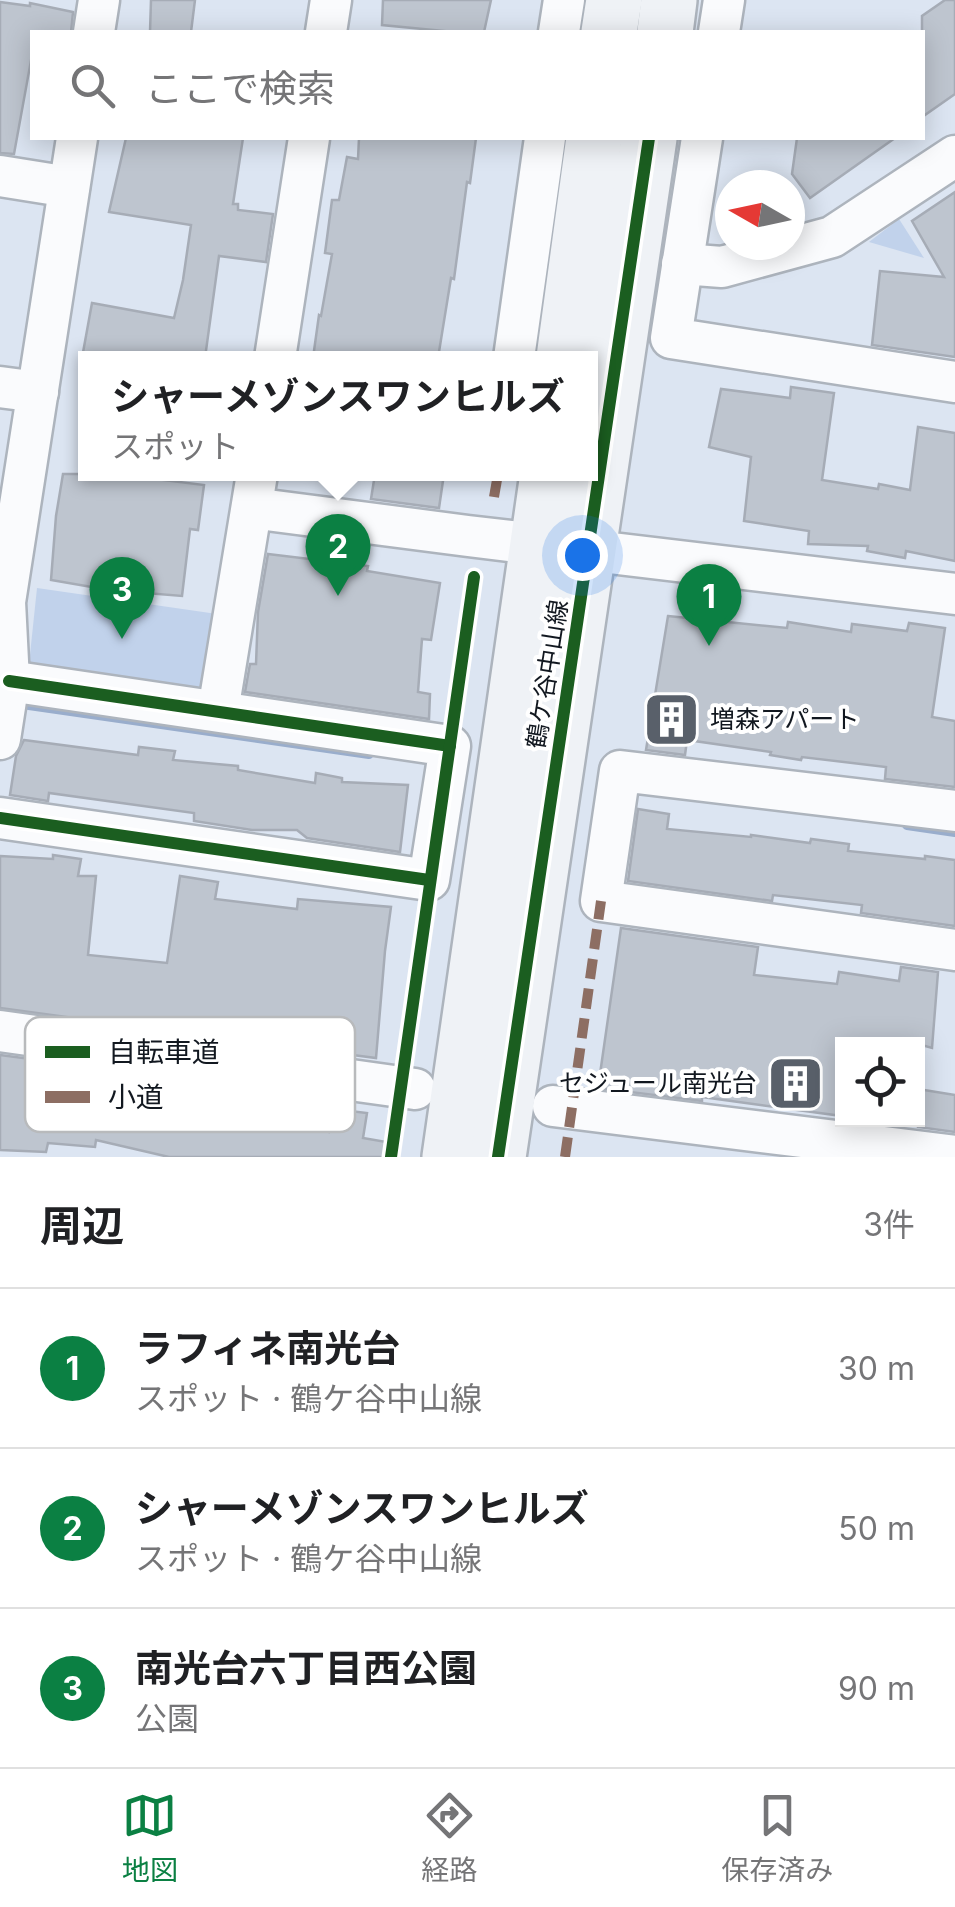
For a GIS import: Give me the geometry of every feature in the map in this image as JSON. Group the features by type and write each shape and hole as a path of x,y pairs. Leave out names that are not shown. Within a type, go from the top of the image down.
{"street":[{"path":"94,30 99,0"},
{"path":"326,30 330,0"},
{"path":"559,30 564,0"},
{"path":"609,30 614,0"},
{"path":"665,30 670,0"},
{"path":"719,30 724,0"},
{"path":"0,818 429,880 450,746 218,711 5,708 2,602 19,389 77,140"},
{"path":"276,351 309,140"},
{"path":"515,351 544,140"},
{"path":"565,351 594,140"},
{"name":"鶴ケ谷中山線","path":"598,386 650,140"},
{"path":"702,140 671,338 955,382"},
{"path":"682,264 722,268 832,237 955,156"},
{"path":"0,176 69,186"},
{"path":"450,1157 564,548 550,481"},
{"name":"鶴ケ谷中山線","path":"498,1157 564,548 578,481"},
{"path":"218,711 254,491 564,548 955,594"},
{"path":"955,811 620,771 601,901 955,950"},
{"path":"0,1031 25,1034"},
{"path":"355,1081 415,1089"},
{"path":"553,1106 955,1156"}],"shaded area":[{"path":"899,219 924,258 869,242"},
{"path":"37,588 217,614 204,689 29,664"}],"building":[{"path":"151,0 195,0 191,30 150,30"},
{"path":"383,0 491,0 484,30 382,25"},
{"path":"945,0 955,0 955,94 925,115 925,30 922,16"},
{"path":"0,2 30,3 73,12 71,30 30,30 30,66 14,154 0,153"},
{"path":"126,140 243,140 233,204 238,204 238,210 273,214 266,262 219,256 206,351 83,351 92,303 174,318 183,280 191,225 109,212"},
{"path":"359,140 476,140 439,351 314,351 332,254 325,253 332,200 339,200 347,157 358,159"},
{"path":"797,140 892,140 810,198 805,191 805,170 793,170"},
{"path":"955,192 955,357 872,345 880,271 944,277 912,221"},
{"path":"791,387 834,393 822,480 910,490 918,427 955,433 955,561 906,551 905,558 867,551 868,546 808,544 809,531 744,521 751,457 709,447 721,389 790,398"},
{"path":"63,474 78,474 78,481 204,485 198,530 190,529 182,596 51,580"},
{"path":"374,481 443,481 439,508 371,499"},
{"path":"268,554 368,566 367,571 440,583 431,640 422,639 418,692 430,694 429,719 245,692 250,664 256,664 258,612"},
{"path":"668,616 787,628 788,622 851,632 852,624 907,631 909,623 945,628 932,717 955,721 955,787 885,779 886,767 802,757 801,760 687,740 685,755 646,750"},
{"path":"24,740 138,755 139,747 175,751 173,760 238,766 238,770 315,783 316,773 342,778 342,782 408,785 400,852 307,838 297,830 252,830 194,821 194,813 49,793 48,801 10,795 16,756"},
{"path":"638,809 669,814 667,829 810,843 811,839 849,844 848,851 955,860 955,926 861,913 862,905 773,895 772,901 628,881"},
{"path":"53,855 81,859 78,876 96,876 88,955 167,963 180,876 218,882 215,899 297,909 298,899 391,907 376,1058 355,1055 355,1017 66,1017 0,1008 0,856 53,859"},
{"path":"621,928 758,947 754,975 837,984 839,972 899,981 901,967 938,972 932,1048 925,1046 925,1037 835,1037 835,1115 598,1088"},
{"path":"0,1055 25,1058 25,1132 355,1132 355,1112 367,1113 363,1138 392,1143 390,1157 169,1157 96,1140 95,1147 48,1143 46,1152 0,1150"},
{"path":"925,1090 955,1095 955,1132 918,1127 925,1127"}],"waterway":[{"path":"15,703 369,754"},
{"path":"907,825 955,832"}],"marked path":[{"path":"494,497 497,481"},
{"path":"565,1157 601,901"}],"cycle path":[{"path":"498,1157 649,140"},
{"path":"391,1157 474,577"},
{"path":"9,681 450,746"},
{"path":"0,818 429,880"}],"place":[{"name":"シャーメゾンスワンヒルズ","path":"338,596"},
{"name":"南光台六丁目西公園","path":"122,639"},
{"name":"ラフィネ南光台","path":"709,646"},
{"name":"増森アパート","path":"671,719"},
{"name":"セジュール南光台","path":"796,1083"}]}
